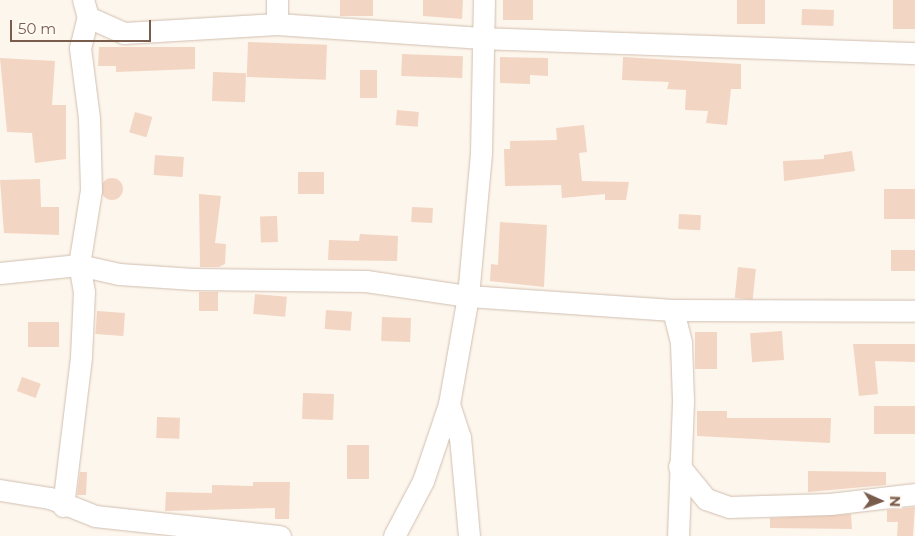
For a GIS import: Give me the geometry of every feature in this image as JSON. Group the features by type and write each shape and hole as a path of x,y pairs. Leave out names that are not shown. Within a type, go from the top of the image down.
{"street":[{"path":"277,0 277,24"},
{"path":"394,536 423,481 449,404 468,296 481,153 484,0"},
{"path":"63,506 65,468 81,357 84,292 79,265 91,190 89,118 80,48 86,8 124,33 277,24 482,38 915,53"},
{"path":"0,273 79,265 119,274 193,279 366,281 468,296 673,310 915,311"},
{"path":"673,310 681,343 678,536"},
{"path":"449,404 460,436 469,536"},
{"path":"679,466 706,499 729,507 830,504 915,494"},
{"path":"27,492 52,481 65,468"},
{"path":"0,490 27,492 95,516 280,536"}],"building":[{"path":"340,0 373,0 373,16 340,16"},
{"path":"423,0 463,0 462,19 423,16"},
{"path":"503,0 533,0 533,20 503,20"},
{"path":"737,0 765,0 765,24 737,24"},
{"path":"893,0 915,0 915,29 893,29"},
{"path":"802,9 834,10 833,26 801,25"},
{"path":"248,42 327,45 326,80 247,77"},
{"path":"99,47 195,47 195,69 116,72 116,66 98,66"},
{"path":"402,54 463,56 462,78 401,76"},
{"path":"500,57 548,58 548,76 530,75 530,84 500,83"},
{"path":"623,57 741,64 741,89 731,89 727,125 706,123 708,111 685,110 686,90 667,89 669,82 622,80"},
{"path":"0,58 55,61 52,105 66,105 66,159 35,163 32,133 7,132"},
{"path":"360,70 377,70 377,98 360,98"},
{"path":"213,72 246,73 245,102 212,101"},
{"path":"397,110 419,112 418,127 396,125"},
{"path":"135,112 152,117 147,137 129,132"},
{"path":"584,125 587,152 579,153 582,181 629,182 626,200 605,200 605,194 562,198 561,185 505,186 504,149 510,149 510,141 557,140 556,128"},
{"path":"852,151 855,171 784,181 783,161 824,159 824,155"},
{"path":"155,155 184,157 183,177 154,175"},
{"path":"298,172 324,172 324,194 298,194"},
{"path":"112,178 120,181 123,189 120,197 112,200 104,197 101,189 104,181"},
{"path":"40,179 41,207 59,207 59,235 4,233 0,180"},
{"path":"884,189 915,189 915,219 884,219"},
{"path":"199,194 221,196 215,243 226,244 225,264 219,267 200,267"},
{"path":"412,207 433,208 432,223 411,222"},
{"path":"679,214 701,215 700,230 678,229"},
{"path":"277,216 278,242 261,243 260,217"},
{"path":"500,222 547,225 544,287 490,281 491,264 498,265"},
{"path":"360,234 398,236 397,261 328,260 329,240 359,241"},
{"path":"891,250 915,250 915,271 891,271"},
{"path":"738,267 756,269 753,300 735,298"},
{"path":"199,292 218,292 218,311 199,311"},
{"path":"255,294 287,297 285,317 253,314"},
{"path":"326,310 352,312 351,331 325,329"},
{"path":"97,311 125,313 123,336 95,334"},
{"path":"382,317 411,318 410,342 381,341"},
{"path":"28,322 59,322 59,347 28,347"},
{"path":"782,331 784,360 752,362 750,333"},
{"path":"695,332 717,332 717,369 695,369"},
{"path":"853,344 915,344 915,362 875,361 878,394 859,396"},
{"path":"22,377 41,384 36,398 17,391"},
{"path":"303,393 334,394 333,420 302,419"},
{"path":"874,406 915,406 915,434 874,434"},
{"path":"697,411 727,411 727,418 831,418 830,443 697,436"},
{"path":"157,417 180,418 179,439 156,438"},
{"path":"347,445 369,445 369,479 347,479"},
{"path":"808,471 886,472 886,485 808,492"},
{"path":"80,472 87,472 86,495 77,495"},
{"path":"253,482 290,482 289,519 275,519 275,508 165,511 166,492 212,493 212,485 253,486"},
{"path":"915,507 913,536 897,536 898,522 887,522 887,510"},
{"path":"851,514 852,529 770,528 770,518"}]}
